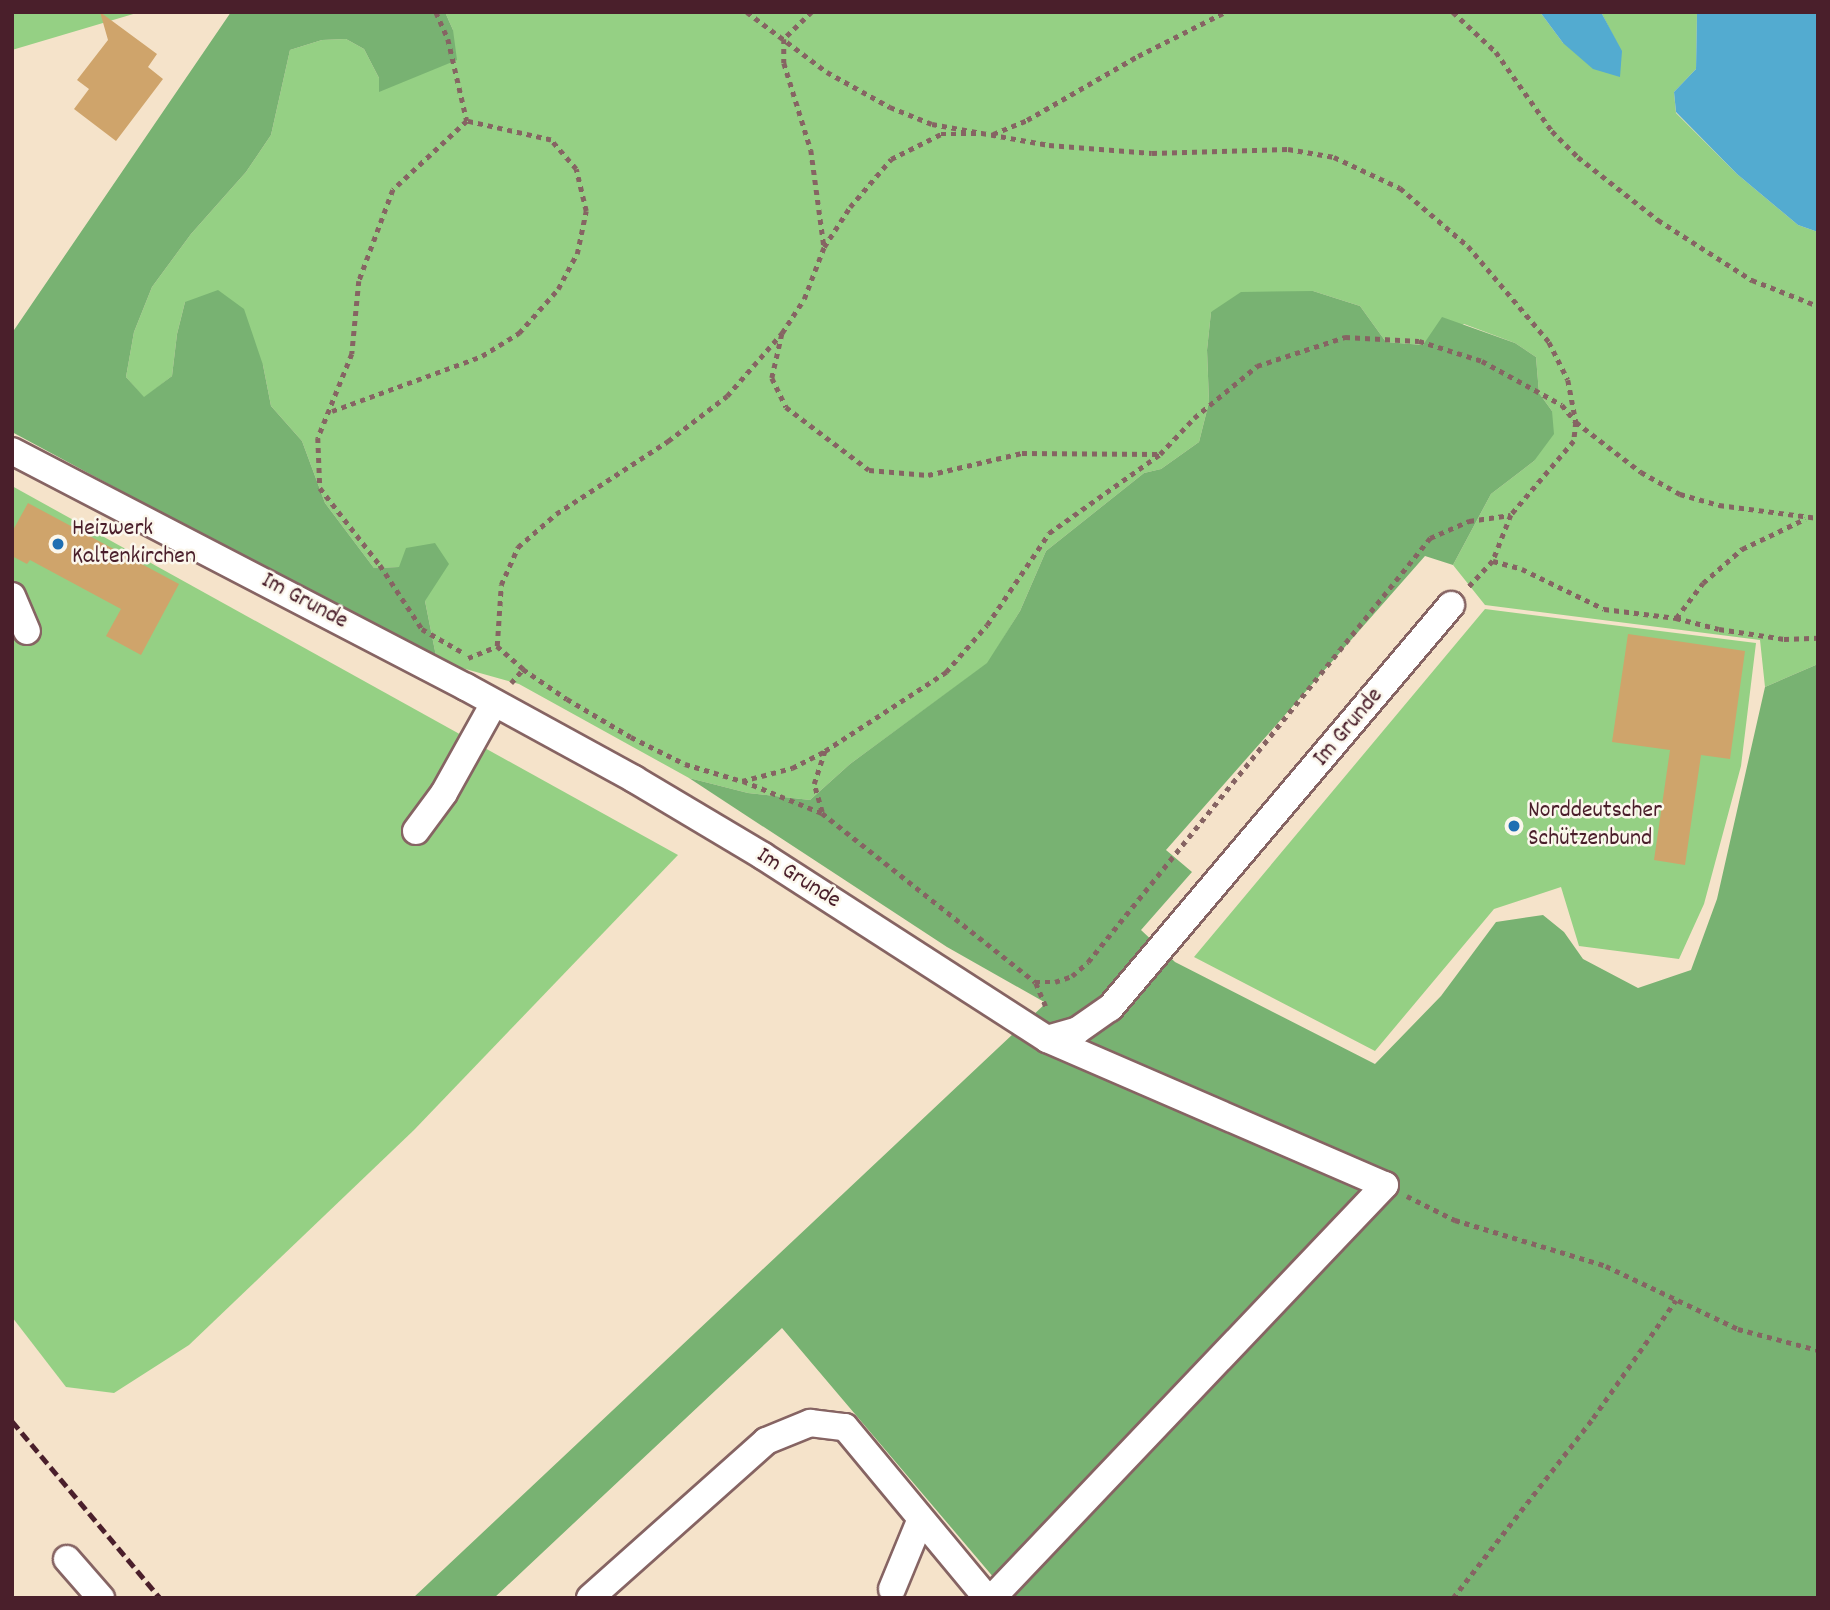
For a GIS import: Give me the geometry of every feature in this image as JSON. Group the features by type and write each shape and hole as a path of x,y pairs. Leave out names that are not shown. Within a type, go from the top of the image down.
{"street":[{"name":"Im Grunde","path":"12,451 466,687 634,779 763,856 1047,1039 1078,1030 1110,1008 1451,605"},
{"path":"12,596 27,631"},
{"path":"416,831 444,793 494,703"},
{"path":"590,1598 766,1441 810,1423 845,1427 920,1521 989,1598 1385,1185 1047,1039"},
{"path":"892,1589 920,1521"},
{"path":"67,1559 101,1598"}],"path":[{"path":"436,12 447,39 467,121"},
{"path":"747,12 827,72 890,107 932,124 1049,145 1152,153 1288,149 1334,157 1401,188 1468,246 1549,342 1568,380 1576,422 1574,441 1511,515 1493,561 1451,605"},
{"path":"812,12 785,40 783,63 811,150 824,247"},
{"path":"497,646 501,585 518,547 556,514 668,441 727,396 782,333 804,299 824,247 850,207 891,159 942,134 991,134 1027,120 1138,56 1225,12"},
{"path":"1453,12 1496,52 1552,131 1588,165 1658,220 1752,279 1818,306"},
{"path":"467,121 393,190 359,281 352,354 331,412 318,438 320,488 380,565 422,629 469,656 497,646"},
{"path":"331,412 482,356 519,333 558,289 577,254 586,211 576,169 551,140 467,121"},
{"path":"782,333 772,378 786,407 869,470 928,475 1022,453 1160,454"},
{"path":"742,781 792,768 825,751 946,672 987,625 1049,533 1160,454 1194,418 1257,366 1345,337 1419,341 1482,361 1562,405 1576,422 1641,472 1680,494 1720,505 1818,518"},
{"path":"497,646 523,669 631,737 685,764 742,781 822,813 1035,982 1055,982 1072,976 1088,962 1430,538 1469,521 1511,515"},
{"path":"1676,618 1703,583 1742,549 1807,518"},
{"path":"1493,561 1522,569 1604,609 1676,618 1719,629 1784,639 1818,638"},
{"path":"466,687 469,656"},
{"path":"822,813 814,784 825,751"},
{"path":"1385,1185 1455,1220 1606,1266 1738,1329 1818,1350"},
{"path":"1453,1598 1593,1418 1676,1300"}],"green space":[{"path":"12,12 140,12 12,50"},
{"path":"231,12 445,12 453,30 457,60 379,92 379,78 364,49 346,39 322,40 290,50 271,135 246,172 191,234 152,287 134,332 126,377 144,397 172,376 177,334 185,302 218,290 244,309 263,365 271,406 302,441 325,503 374,568 399,567 406,548 435,543 449,564 425,601 437,661 12,432 12,333"},
{"path":"445,12 1540,12 1563,43 1621,51 1601,12 1697,12 1696,69 1674,92 1676,113 1737,174 1798,225 1818,232 1818,664 1765,687 1760,640 1485,605 1453,565 1491,494 1534,461 1552,411 1539,393 1536,357 1515,343 1464,324 1424,345 1386,342 1360,306 1313,291 1211,312 1207,350 1209,402 1199,442 1161,469 1144,473 1046,551 1020,611 988,663 850,764 810,800 748,793 689,778 519,684 437,661 425,601 399,567 374,568 325,503 302,441 271,406 263,365 185,302 177,334 172,376 144,398 126,377 134,332 152,287 191,234 246,172 271,135 290,50 322,40 346,39 364,49 379,78 379,91 453,30"},
{"path":"1313,291 1360,306 1386,342 1423,345 1442,317 1515,343 1536,357 1539,393 1552,411 1554,434 1534,461 1491,494 1453,565 1425,556 1166,850 1192,872 1141,930 1175,962 1375,1064 1441,996 1496,922 1543,915 1564,932 1583,959 1638,988 1691,970 1717,899 1765,687 1818,664 1818,1598 1011,1598 782,1328 494,1598 413,1598 1046,1003 947,947 689,778 748,793 810,800 850,764 987,663 1020,611 1046,551 1144,473 1161,469 1199,442 1209,402 1207,350 1211,312 1241,292"},
{"path":"12,486 678,855 414,1130 189,1345 114,1393 66,1387 12,1317"},
{"name":"Norddeutscher Schützenbund","path":"1485,609 1756,643 1741,766 1704,904 1679,959 1579,946 1561,887 1494,909 1375,1051 1194,957"}],"water":[{"path":"1540,12 1601,12 1622,51 1620,77 1593,69 1563,43"},
{"path":"1697,12 1818,12 1818,232 1798,225 1737,174 1676,112 1674,92 1696,69"}],"building":[{"path":"100,12 157,54 148,67 163,79 116,141 74,109 89,89 77,80 108,40"},
{"name":"Heizwerk Kaltenkirchen","path":"28,503 179,584 141,655 106,636 121,609 30,560 27,564 12,556 12,532"},
{"path":"1628,634 1745,651 1730,759 1701,755 1685,865 1654,860 1670,750 1612,742"}],"railway":[{"path":"12,1421 160,1598"}],"place":[{"name":"Heizwerk Kaltenkirchen","path":"58,544"},
{"name":"Norddeutscher Schützenbund","path":"1514,826"}]}
